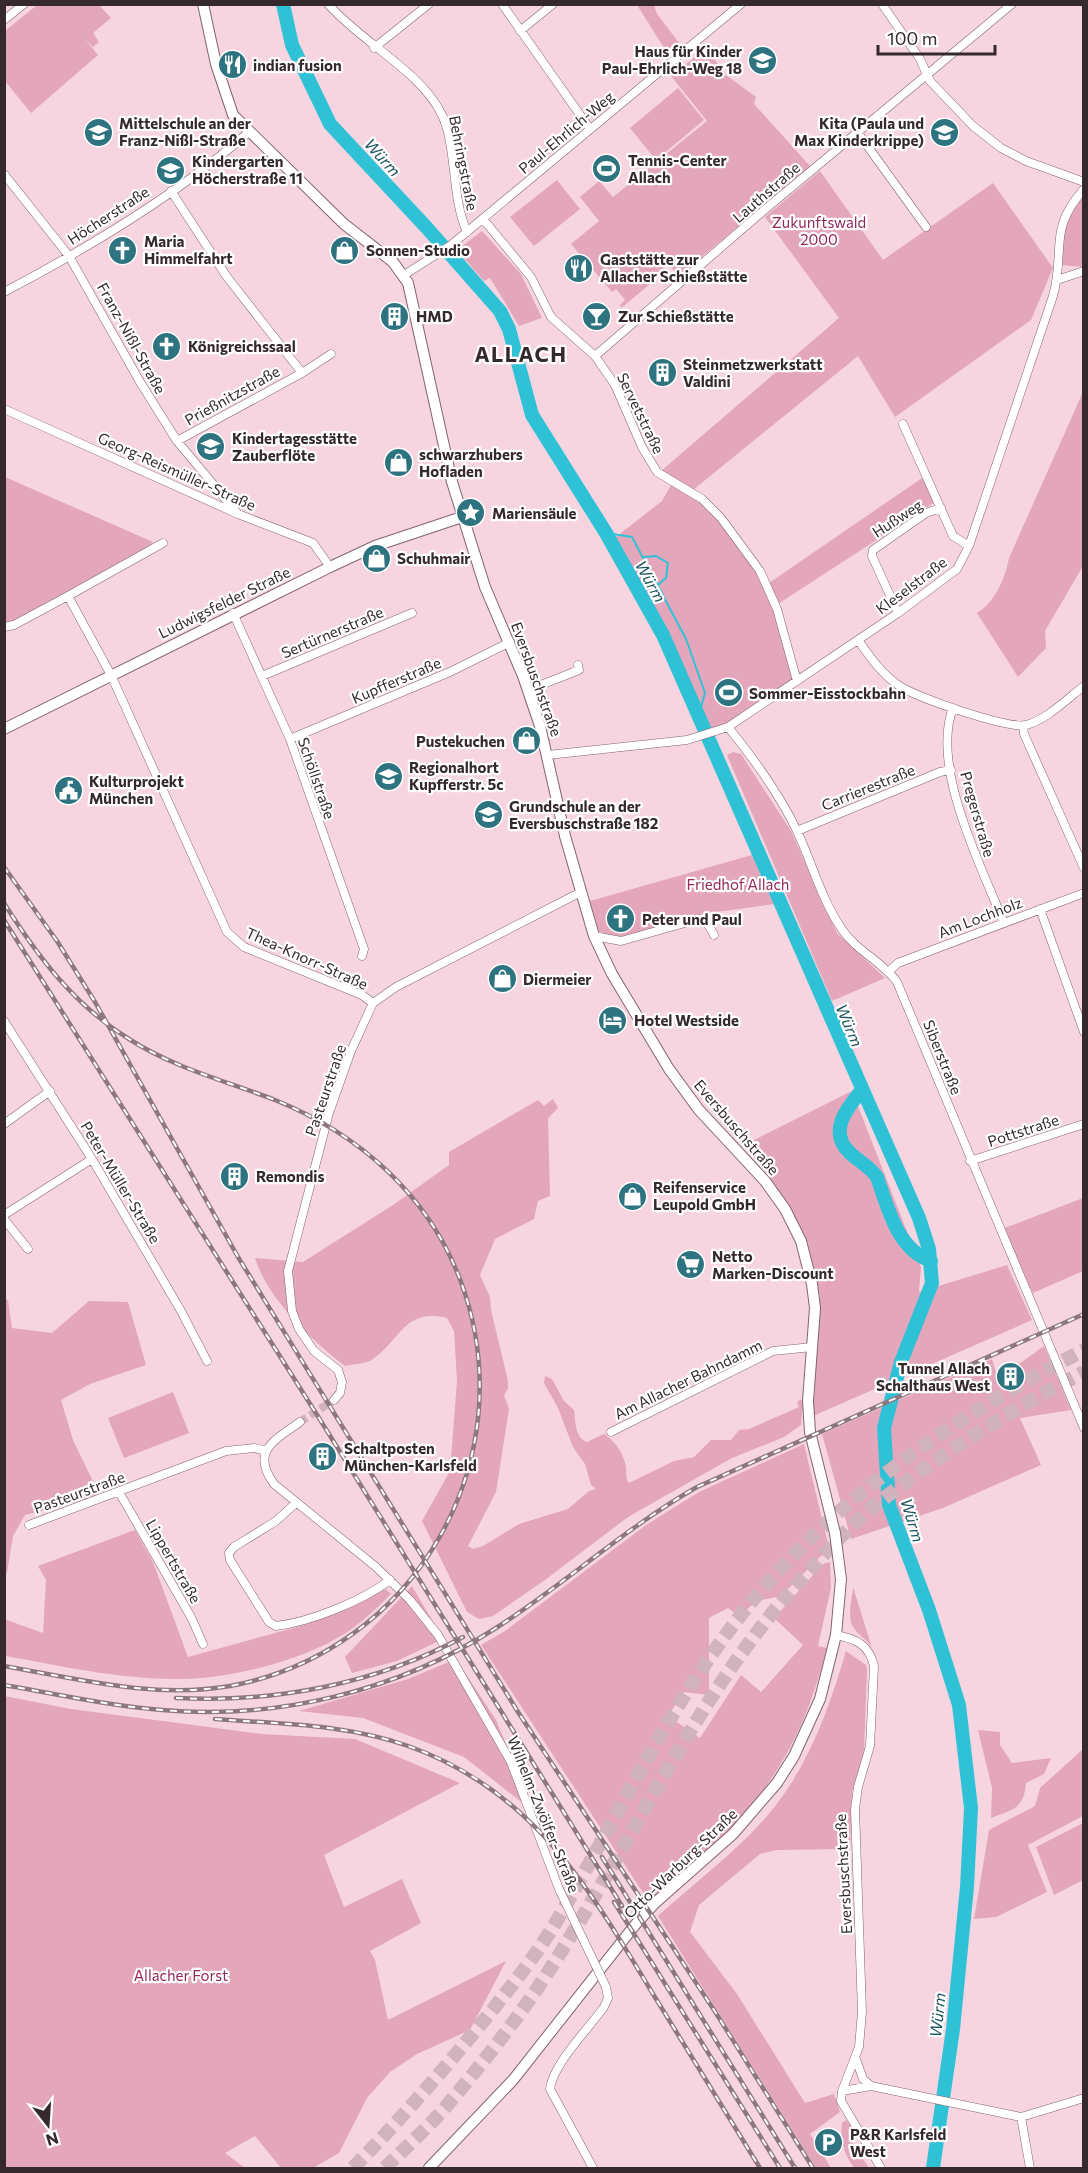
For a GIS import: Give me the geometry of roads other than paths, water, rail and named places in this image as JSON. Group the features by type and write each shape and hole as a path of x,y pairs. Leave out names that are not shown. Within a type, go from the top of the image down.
{"main road":[{"name":"Eversbuschstraße","path":"203,4 228,105 249,132 344,224 393,262 405,275 416,309 446,457 462,517 485,586 528,690 548,755 565,836 594,936 612,974 690,1099 751,1164 785,1209 801,1241 814,1295 808,1416 838,1550 841,1590 836,1635"},
{"name":"Ludwigsfelder Straße","path":"4,729 232,613 375,546 462,517"},
{"name":"Otto-Warburg-Straße","path":"430,2168 513,2080 635,1925 663,1896 733,1834 777,1783 794,1756 820,1699 836,1635"}],"street":[{"path":"4,20 24,4"},
{"name":"Behringstraße","path":"328,4 374,48 427,90 443,117 458,202 467,232"},
{"path":"374,48 429,4"},
{"path":"502,4 590,129"},
{"path":"520,31 553,4"},
{"path":"882,4 920,59 925,75 973,126 1001,148 1048,170 1083,182"},
{"name":"Lauthstraße","path":"595,356 925,75 1012,4"},
{"name":"Paul-Ehrlich-Weg","path":"405,275 451,245 737,6"},
{"name":"Höcherstraße","path":"4,292 69,256 171,191 249,132"},
{"path":"858,133 926,227"},
{"name":"Franz-Nißl-Straße","path":"4,174 69,256 140,382 177,441 238,514"},
{"name":"Kleselstraße","path":"548,755 687,741 728,727 898,613 957,569 969,546 1057,280 1060,226 1065,213 1083,189"},
{"path":"171,191 226,278 302,373"},
{"name":"Servetstraße","path":"483,219 531,277 551,317 595,356 615,385 642,447 657,472 702,499 721,518 760,572 777,609 797,681"},
{"path":"1057,280 1083,271"},
{"name":"Prießnitzstraße","path":"177,441 302,373 331,354"},
{"name":"Georg-Reismüller-Straße","path":"4,409 238,514 313,543 330,567"},
{"path":"903,424 932,483 953,536 969,546"},
{"name":"Hußweg","path":"898,613 872,556 873,550 926,513 941,508"},
{"path":"4,627 14,625 163,543"},
{"name":"Thea-Knorr-Straße","path":"68,596 111,675 227,932 244,947 362,995 373,1003"},
{"name":"Schöllstraße","path":"232,613 290,739 364,949 362,956"},
{"name":"Sertürnerstraße","path":"262,676 412,613"},
{"path":"858,640 877,666 898,685 953,708 1023,726 1034,721 1083,687"},
{"name":"Kupfferstraße","path":"290,739 452,671 510,642"},
{"path":"528,690 579,670 578,665"},
{"name":"Pregerstraße","path":"953,708 948,735 951,770 971,848 1004,922"},
{"path":"1023,726 1024,734 1083,868"},
{"name":"Siberstraße","path":"728,727 764,774 797,831 821,890 841,929 862,953 889,971 903,996 970,1161 1081,1413 1083,1428"},
{"name":"Carrierestraße","path":"797,831 940,772 951,770"},
{"path":"373,1003 396,987 581,892"},
{"name":"Am Lochholz","path":"889,971 898,963 1083,893"},
{"path":"1040,909 1083,1032"},
{"path":"594,936 621,941 699,919 706,921 714,935"},
{"name":"Pasteurstraße","path":"334,1400 340,1393 342,1382 338,1370 315,1351 299,1329 292,1311 288,1271 329,1113 351,1051 373,1003"},
{"name":"Peter-Müller-Straße","path":"4,1021 92,1159 181,1311 207,1361"},
{"path":"4,1124 50,1091"},
{"name":"Pottstraße","path":"970,1161 1083,1124"},
{"path":"28,1249 4,1217 92,1159"},
{"name":"Am Allacher Bahndamm","path":"611,1432 773,1351 812,1347"},
{"path":"266,1451 272,1442 300,1422"},
{"name":"Pasteurstraße","path":"29,1525 226,1451 254,1448 266,1451"},
{"name":"Wilhelm-Zwölfer-Straße","path":"266,1451 266,1473 274,1484 390,1580 410,1600 438,1635 501,1741 521,1785 560,1889 606,1986 608,1998 604,2007 564,2060 551,2082 550,2089 592,2169"},
{"name":"Lippertstraße","path":"119,1492 191,1617 203,1644"},
{"path":"296,1503 276,1521 234,1547 229,1553 230,1560 269,1622 276,1626 309,1618 372,1592 390,1580"},
{"name":"Eversbuschstraße","path":"836,1635 861,1643 871,1656 874,1666 870,1746 858,1787 855,1809 862,1978 861,2032 856,2058 842,2091"},
{"path":"856,2058 858,2068 871,2085"},
{"path":"881,2169 843,2107 842,2091 871,2085 1021,2117 1083,2098"},
{"path":"1021,2117 1030,2169"}],"waterway":[{"name":"Würm","path":"283,4 292,45 330,124 427,228 500,311 509,329 532,415 606,533 663,635 919,1218 929,1249 932,1283 901,1362 884,1428 889,1505 929,1610 959,1705 971,1808 967,1887 953,2029 933,2168"},
{"path":"606,533 632,537 686,639 705,693 699,714"},
{"path":"644,557 656,556 668,563 666,578 659,584"},
{"path":"862,1090 842,1120 840,1136 843,1144 877,1177 890,1214 902,1237 919,1255 931,1261"}],"tunnel":[{"path":"353,2168 440,2073 533,1957 556,1922 682,1700 740,1616 773,1577 843,1509 918,1450 999,1397 1084,1350"},
{"path":"385,2168 449,2103 528,2002 557,1959 700,1715 758,1631 791,1591 853,1525 899,1487 976,1434 1084,1372"},
{"path":"300,1422 334,1400"}],"railway":[{"path":"4,867 57,941 95,1002 238,1257 518,1712 714,2010 813,2168"},
{"path":"4,903 44,961 74,995 109,1026 164,1058 306,1114 335,1131 388,1171 430,1222 461,1282 477,1349 478,1415 465,1479 439,1538 402,1590 353,1633 296,1666 230,1686 173,1690 117,1686 4,1666"},
{"path":"4,920 319,1418 622,1906"},
{"path":"4,1685 122,1706 206,1712 293,1705 378,1684 419,1669 496,1628 645,1520 697,1487 1084,1314"},
{"path":"176,1698 250,1697 324,1687 395,1667 463,1637"},
{"path":"215,1719 337,1729 408,1746 452,1765 490,1788 524,1816 553,1847 605,1917 760,2168"},
{"path":"602,1857 795,2168"},
{"path":"614,1902 780,2168"}],"place":[{"name":"Haus für Kinder Paul-Ehrlich-Weg 18","path":"763,60"},
{"name":"indian fusion","path":"232,65"},
{"name":"Mittelschule an der Franz-Nißl-Straße","path":"98,132"},
{"name":"Kita (Paula und Max Kinderkrippe)","path":"945,132"},
{"name":"Tennis-Center Allach","path":"607,169"},
{"name":"Kindergarten Höcherstraße 11","path":"171,170"},
{"name":"Maria Himmelfahrt","path":"123,250"},
{"name":"Sonnen-Studio","path":"345,250"},
{"name":"Gaststätte zur Allacher Schießstätte","path":"579,268"},
{"name":"HMD","path":"395,316"},
{"name":"Zur Schießstätte","path":"597,316"},
{"name":"Königreichssaal","path":"167,346"},
{"name":"Steinmetzwerkstatt Valdini","path":"662,373"},
{"name":"Kindertagesstätte Zauberflöte","path":"211,447"},
{"name":"schwarzhubers Hofladen","path":"398,463"},
{"name":"Mariensäule","path":"471,513"},
{"name":"Schuhmair","path":"376,558"},
{"name":"Sommer-Eisstockbahn","path":"728,693"},
{"name":"Pustekuchen","path":"526,741"},
{"name":"Regionalhort Kupfferstr. 5c","path":"388,776"},
{"name":"Kulturprojekt München","path":"68,790"},
{"name":"Grundschule an der Eversbuschstraße 182","path":"488,815"},
{"name":"Peter und Paul","path":"621,919"},
{"name":"Diermeier","path":"502,979"},
{"name":"Hotel Westside","path":"613,1020"},
{"name":"Remondis","path":"235,1176"},
{"name":"Reifenservice Leupold GmbH","path":"632,1196"},
{"name":"Netto Marken-Discount","path":"691,1265"},
{"name":"Tunnel Allach Schalthaus West","path":"1011,1377"},
{"name":"Schaltposten München-Karlsfeld","path":"323,1457"},
{"name":"P&R Karlsfeld West","path":"829,2143"}],"district":[{"name":"ALLACH","path":"521,353"}],"park label":[{"name":"Zukunftswald 2000","path":"819,230"},
{"name":"Friedhof Allach","path":"738,884"},
{"name":"Allacher Forst","path":"181,1975"}]}
